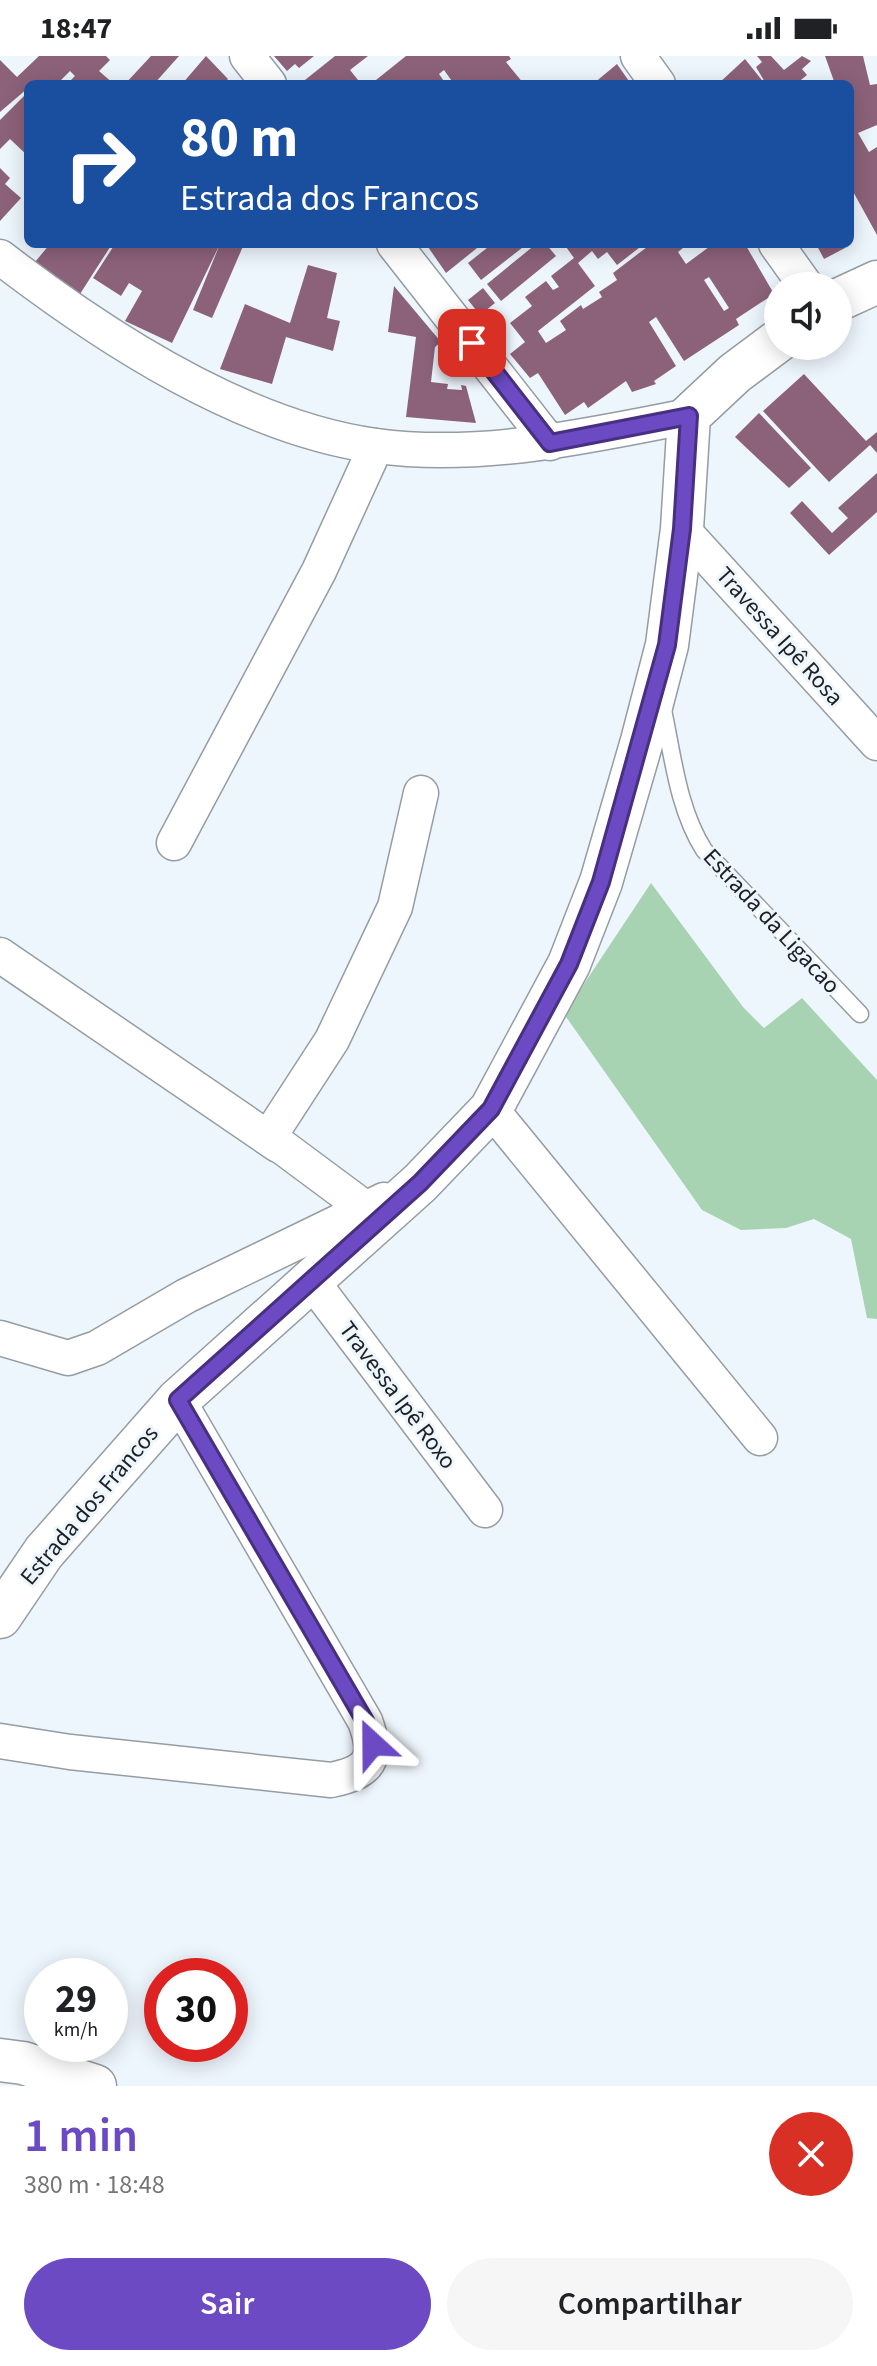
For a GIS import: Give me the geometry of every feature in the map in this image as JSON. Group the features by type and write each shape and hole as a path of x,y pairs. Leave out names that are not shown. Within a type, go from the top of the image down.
{"street":[{"path":"247,56 266,80"},
{"path":"638,56 655,80"},
{"path":"397,248 550,443"},
{"path":"779,248 796,272"},
{"path":"0,257 48,294 154,364 296,427 376,446 449,450 550,443 689,416 735,373 764,351"},
{"path":"852,294 877,282"},
{"name":"Estrada dos Francos","path":"0,1617 44,1552 178,1400 420,1183 491,1109 569,964 596,896 657,683 667,645 682,529 689,416"},
{"path":"174,843 319,571 376,446"},
{"name":"Travessa Ipê Rosa","path":"682,529 877,743"},
{"path":"278,1145 269,1137 332,1040 395,907 421,793"},
{"path":"0,955 278,1145 366,1209"},
{"path":"491,1109 760,1438"},
{"path":"0,1338 68,1358 97,1348 186,1296 420,1183"},
{"name":"Travessa Ipê Roxo","path":"311,1280 485,1510"},
{"path":"0,1741 70,1752 331,1780 353,1776 368,1764 373,1744 365,1721 178,1400"},
{"path":"0,2060 23,2063 95,2086"}],"lane":[{"name":"Estrada da Ligacao","path":"657,683 691,830 704,850 860,1014"}],"green space":[{"path":"651,883 743,1007 764,1028 802,998 877,1080 877,1319 867,1318 851,1239 814,1219 786,1228 741,1230 702,1210 564,1014"}],"building":[{"path":"39,56 106,56 110,60 99,71 109,80 71,80 75,76 70,71 61,80 24,80 24,91 0,112 0,60 17,77"},
{"path":"151,56 179,56 158,80 129,80"},
{"path":"206,56 228,79 227,80 185,80"},
{"path":"274,56 314,56 299,68 295,64 287,71"},
{"path":"335,56 368,56 350,70 358,80 305,80"},
{"path":"406,56 509,56 511,59 506,62 521,80 451,80 444,70 439,74 443,80 376,80"},
{"path":"757,56 771,56 784,70 802,56 811,61 802,69 807,75 801,80 764,80 756,67 762,62"},
{"path":"825,56 863,56 870,85 877,84 877,125 858,133 869,152 877,147 877,235 854,193 854,80 834,80"},
{"path":"745,59 762,80 722,80"},
{"path":"617,64 628,80 598,80"},
{"path":"24,96 24,152 10,139 0,149 0,120"},
{"path":"0,168 10,178 5,184 21,198 0,221"},
{"path":"47,248 109,248 80,294 35,262"},
{"path":"112,248 218,248 172,343 125,321 142,291 129,283 121,296 93,278"},
{"path":"218,248 242,248 212,318 193,310"},
{"path":"429,248 477,248 446,273"},
{"path":"487,248 522,248 481,280 468,263"},
{"path":"531,248 549,248 556,256 501,301 487,284"},
{"path":"567,248 639,248 617,265 607,252 598,259 592,251 578,263 595,286 538,331 546,343 566,330 560,321 581,305 583,309 602,297 599,292 617,280 613,273 646,248 683,248 678,252 686,264 708,248 747,248 764,277 764,301 736,319 739,325 684,361 656,317 649,322 676,366 654,381 656,384 632,392 626,381 588,408 584,402 565,415 538,373 530,378 510,354 525,342 510,323 532,306 525,297 546,281 553,290 559,287 551,276 574,258","holes":["709,277 729,308 724,311 704,280"]},
{"path":"818,248 845,248 824,259"},
{"path":"308,265 337,273 327,318 340,321 333,351 286,337 272,384 220,369 245,304 290,323"},
{"path":"394,286 441,342 435,347 431,382 448,384 447,389 462,390 461,385 466,386 476,423 406,417 416,337 388,332"},
{"path":"483,288 495,303 480,315 468,300"},
{"path":"804,374 866,441 877,432 877,453 870,445 829,482 763,411"},
{"path":"759,413 811,468 789,488 735,437"},
{"path":"877,473 877,512 829,555 790,513 802,501 832,533 848,518 838,508"}],"route":[{"path":"373,1744 365,1721 178,1400 420,1183 491,1109 569,964 601,882 667,645 682,529 689,416 550,443 472,343"}]}
